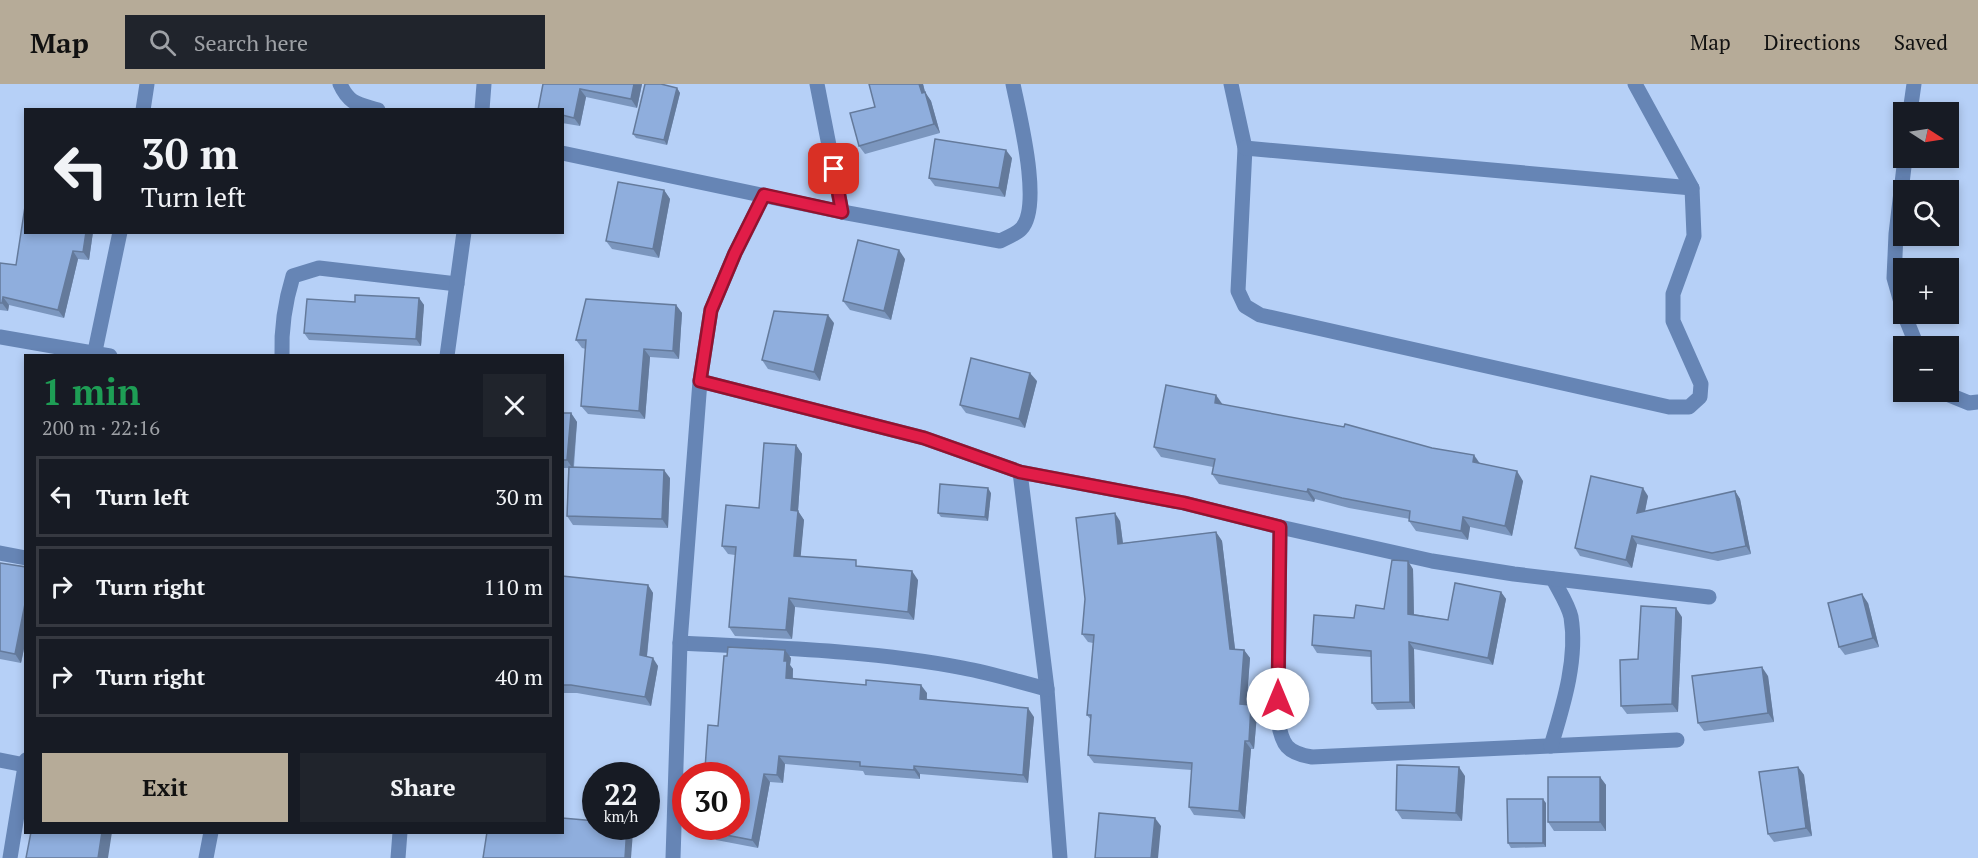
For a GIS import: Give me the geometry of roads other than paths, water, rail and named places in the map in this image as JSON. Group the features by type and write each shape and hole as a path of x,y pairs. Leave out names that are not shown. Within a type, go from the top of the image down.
{"street":[{"path":"143,108 147,84"},
{"path":"340,84 346,98 372,108"},
{"path":"482,108 484,84"},
{"path":"817,84 842,212"},
{"path":"564,153 842,212 1000,241 1021,229 1030,207 1027,155 1013,84"},
{"path":"1231,84 1245,148 1238,291 1245,306 1260,315 1669,407 1689,407 1701,397 1701,384 1673,321 1674,294 1694,236 1692,188 1635,84"},
{"path":"1911,102 1914,84"},
{"path":"1245,148 1692,188"},
{"path":"1895,258 1904,168"},
{"path":"673,858 680,643 700,381 711,310 735,253 764,195"},
{"path":"0,337 94,354 120,234"},
{"path":"447,354 464,234"},
{"path":"282,354 281,333 286,298 294,276 319,268 457,284"},
{"path":"700,381 924,438 1020,472 1184,503 1431,561 1553,579 1709,597"},
{"path":"1959,399 1969,403 1978,402"},
{"path":"1020,472 1047,689 1060,858"},
{"path":"1280,527 1278,721 1281,738 1288,749 1300,755 1312,757 1677,740"},
{"path":"0,553 24,558"},
{"path":"1551,746 1569,672 1573,642 1570,615 1553,579"},
{"path":"680,643 888,657 963,668 1047,689"},
{"path":"0,760 24,765"},
{"path":"10,858 24,771"},
{"path":"206,858 211,834"},
{"path":"398,858 400,834"}]}
